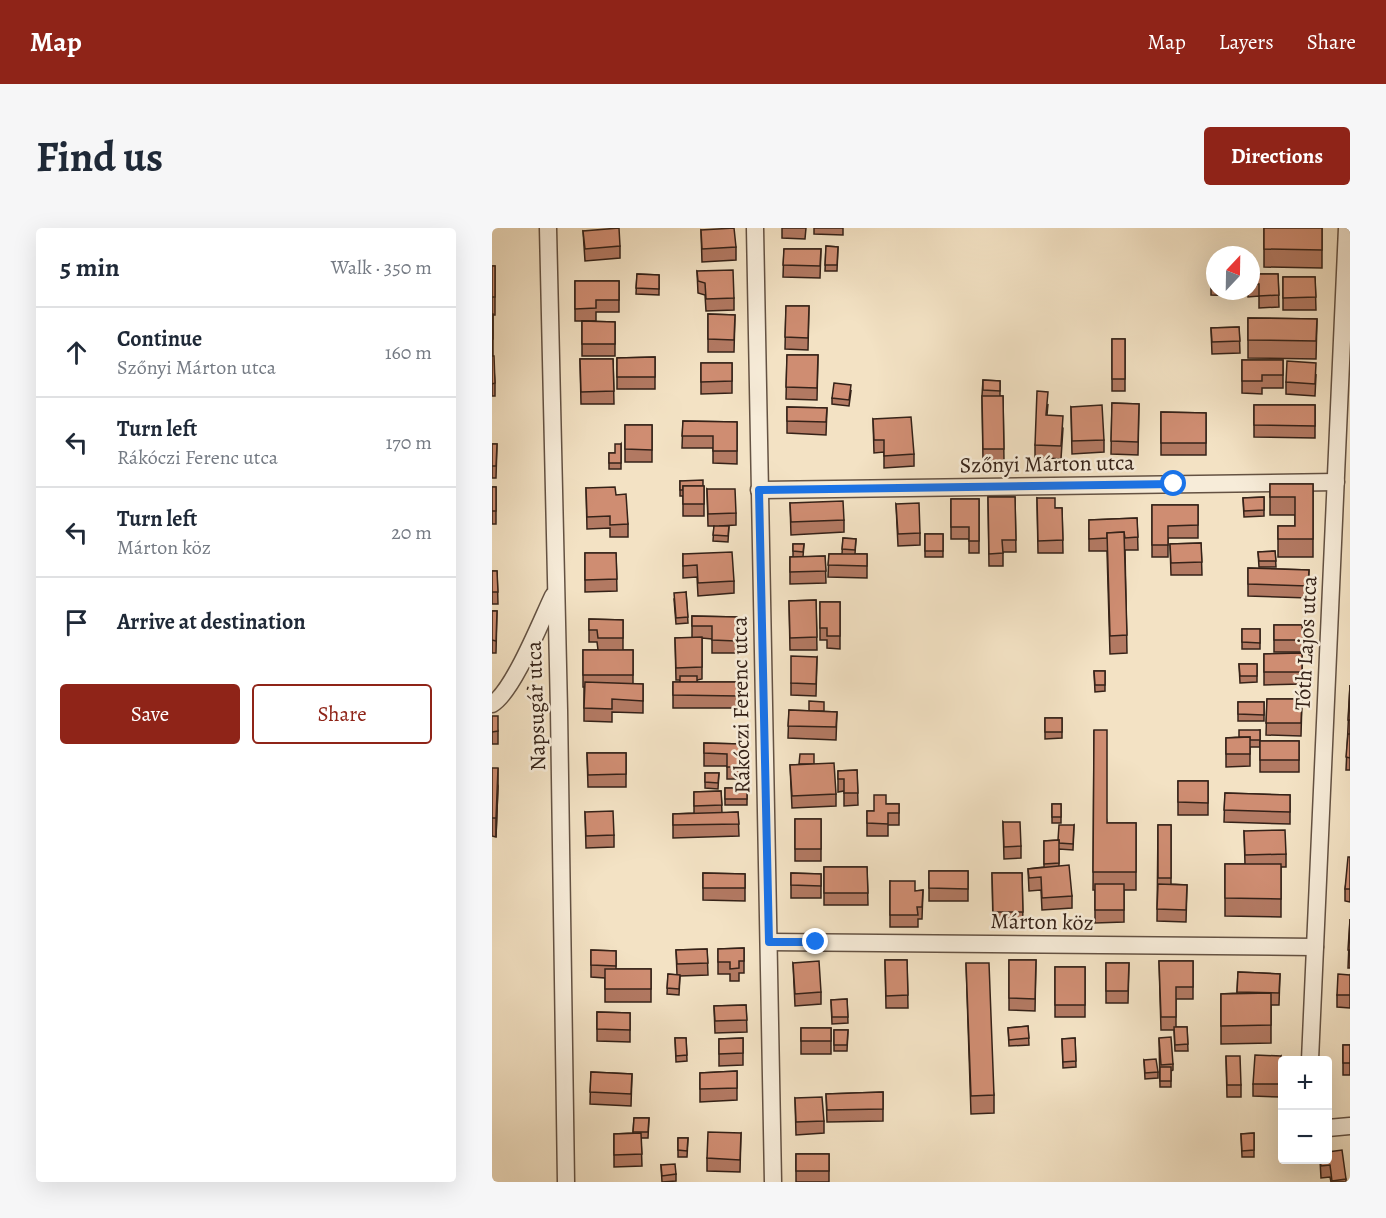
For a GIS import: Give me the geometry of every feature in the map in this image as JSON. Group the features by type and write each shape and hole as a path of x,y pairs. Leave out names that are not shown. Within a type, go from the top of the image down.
{"street":[{"name":"Napsugár utca","path":"548,228 555,592 560,710 566,1182"},
{"name":"Rákóczi Ferenc utca","path":"755,228 773,1182"},
{"name":"Tóth Lajos utca","path":"1310,1056 1347,228"},
{"name":"Szőnyi Márton utca","path":"759,490 1336,482"},
{"path":"492,704 499,700 522,661 555,592"},
{"name":"Márton köz","path":"769,942 1315,947"},
{"path":"1332,1128 1350,1126"}],"path":[{"path":"524,687 540,692 560,710"}],"building":[{"path":"619,228 620,246 585,249 583,231"},
{"path":"734,228 736,247 702,249 701,230"},
{"path":"1264,228 1322,228 1322,250 1264,249"},
{"path":"826,246 838,247 837,265 825,265"},
{"path":"784,249 821,249 820,266 783,265"},
{"path":"492,266 495,266 495,297 492,297"},
{"path":"733,270 734,298 706,299 705,283 698,281 697,271"},
{"path":"637,274 659,275 659,289 636,288"},
{"path":"1260,274 1278,274 1279,295 1260,296"},
{"path":"1283,277 1315,277 1316,297 1283,298"},
{"path":"575,281 619,281 619,300 596,300 596,308 575,309"},
{"path":"786,306 809,306 808,338 785,337"},
{"path":"493,314 493,339 492,339"},
{"path":"708,314 735,315 734,340 708,339"},
{"path":"1248,318 1317,319 1316,341 1248,340"},
{"path":"582,321 615,322 615,344 582,344"},
{"path":"1239,327 1240,341 1212,342 1211,328"},
{"path":"1112,339 1125,339 1125,379 1112,379"},
{"path":"787,355 818,355 817,388 786,387"},
{"path":"492,356 494,356 495,383 492,384"},
{"path":"655,357 655,377 617,377 617,358"},
{"path":"580,359 613,359 614,391 581,392"},
{"path":"1242,360 1283,360 1283,375 1262,375 1262,381 1242,381"},
{"path":"1287,361 1316,363 1315,384 1286,382"},
{"path":"701,363 732,363 732,381 701,382"},
{"path":"983,380 1000,381 1000,391 983,390"},
{"path":"834,383 851,385 849,400 832,398"},
{"path":"1037,391 1048,392 1046,415 1063,416 1061,446 1035,445"},
{"path":"982,396 1003,396 1004,449 983,449"},
{"path":"1112,403 1139,404 1138,442 1111,441"},
{"path":"1102,405 1104,440 1072,441 1071,407"},
{"path":"1254,405 1315,405 1315,426 1254,425"},
{"path":"787,407 827,408 826,422 787,421"},
{"path":"1161,412 1206,413 1206,443 1161,443"},
{"path":"911,417 914,454 884,456 884,440 874,440 873,419"},
{"path":"683,421 737,422 737,451 713,451 713,436 682,436"},
{"path":"625,425 652,425 652,450 625,449"},
{"path":"492,444 497,444 496,466 492,466"},
{"path":"615,444 621,444 621,463 609,463 609,453 615,453"},
{"path":"703,480 703,486 683,486 683,490 680,490 680,481"},
{"path":"1270,484 1313,484 1313,539 1278,539 1278,526 1295,526 1295,497 1270,497"},
{"path":"683,486 704,486 704,504 683,504"},
{"path":"492,487 496,487 496,511 492,511"},
{"path":"615,487 616,495 626,494 628,524 610,525 610,516 587,517 586,488"},
{"path":"707,489 735,489 736,513 708,514"},
{"path":"988,497 1015,497 1016,540 1002,540 1003,553 989,554"},
{"path":"1264,497 1264,510 1244,511 1243,498"},
{"path":"1037,498 1055,498 1055,508 1062,508 1063,540 1038,541"},
{"path":"951,499 979,499 979,541 969,541 969,527 951,527"},
{"path":"843,501 844,520 791,522 790,503"},
{"path":"919,503 920,533 898,534 896,504"},
{"path":"1152,505 1198,505 1198,525 1168,526 1168,545 1152,545"},
{"path":"1137,518 1138,537 1125,538 1124,532 1107,533 1107,538 1089,539 1089,520"},
{"path":"714,526 729,526 728,536 713,535"},
{"path":"1124,532 1127,635 1110,636 1107,533"},
{"path":"925,534 943,534 943,551 925,551"},
{"path":"843,538 856,539 855,550 842,549"},
{"path":"1201,543 1202,562 1171,563 1170,544"},
{"path":"793,544 804,544 803,552 793,551"},
{"path":"1275,551 1276,561 1259,561 1258,552"},
{"path":"732,552 734,581 698,583 697,565 683,566 683,554"},
{"path":"585,553 616,553 617,579 585,580"},
{"path":"829,554 867,554 867,566 828,565"},
{"path":"825,556 826,571 790,572 790,557"},
{"path":"1248,568 1309,570 1308,586 1248,584"},
{"path":"492,571 497,571 498,592 492,592"},
{"path":"686,592 688,617 676,618 674,593"},
{"path":"816,600 817,637 790,638 789,601"},
{"path":"820,602 840,602 840,636 827,636 827,628 820,628"},
{"path":"492,611 497,611 496,641 492,640"},
{"path":"692,616 737,617 736,641 712,640 712,626 692,626"},
{"path":"589,619 623,620 623,638 598,638 597,630 589,630"},
{"path":"1274,625 1302,625 1303,640 1274,640"},
{"path":"1242,629 1260,629 1260,643 1242,642"},
{"path":"702,637 702,667 676,668 675,638"},
{"path":"583,650 633,650 633,675 583,675"},
{"path":"1302,653 1302,672 1264,672 1264,654"},
{"path":"791,656 817,657 816,684 791,683"},
{"path":"1239,664 1257,664 1257,676 1240,676"},
{"path":"1094,671 1105,671 1105,685 1095,685"},
{"path":"680,676 697,676 697,682 680,682"},
{"path":"585,682 643,684 643,701 612,699 612,709 584,708"},
{"path":"673,682 738,682 738,696 673,695"},
{"path":"1350,685 1350,720 1348,720"},
{"path":"1267,699 1302,699 1301,723 1266,723"},
{"path":"809,701 824,702 824,711 809,711"},
{"path":"1238,702 1264,702 1264,715 1238,714"},
{"path":"789,710 837,712 836,727 788,726"},
{"path":"492,716 498,716 498,731 492,732"},
{"path":"1045,718 1062,718 1062,732 1045,732"},
{"path":"1094,730 1107,730 1107,823 1136,823 1136,872 1093,872"},
{"path":"1239,730 1260,730 1260,740 1239,737"},
{"path":"1348,734 1350,734 1350,758 1346,757"},
{"path":"1250,737 1250,754 1226,754 1226,738"},
{"path":"1260,741 1299,741 1299,760 1260,760"},
{"path":"704,743 741,744 740,767 727,767 727,754 704,753"},
{"path":"587,753 626,753 626,774 588,775"},
{"path":"800,754 814,754 814,764 799,764"},
{"path":"834,763 836,794 792,796 790,765"},
{"path":"492,768 498,768 496,818 492,818"},
{"path":"857,770 858,793 844,793 844,779 838,779 838,771"},
{"path":"705,773 719,773 718,783 705,782"},
{"path":"1178,781 1208,781 1208,803 1178,802"},
{"path":"725,788 747,788 747,799 725,799"},
{"path":"721,791 722,805 694,806 694,792"},
{"path":"1225,793 1290,795 1290,812 1224,810"},
{"path":"874,795 886,795 886,804 899,804 899,813 888,813 888,824 867,823 867,811 874,811"},
{"path":"1052,804 1061,804 1061,817 1052,817"},
{"path":"613,811 614,835 586,836 585,812"},
{"path":"738,812 739,824 673,825 673,814"},
{"path":"795,819 821,819 821,849 795,849"},
{"path":"1003,822 1020,822 1021,846 1004,847"},
{"path":"1059,825 1074,825 1073,844 1059,843"},
{"path":"1158,825 1171,825 1171,878 1158,878"},
{"path":"1285,830 1286,854 1245,855 1244,831"},
{"path":"1059,840 1059,863 1044,864 1044,841"},
{"path":"1348,857 1350,857 1350,889 1345,889"},
{"path":"1225,864 1281,864 1281,899 1225,898"},
{"path":"1069,865 1072,896 1042,898 1041,877 1029,878 1028,869"},
{"path":"824,867 867,867 868,893 824,893"},
{"path":"929,871 968,871 968,889 929,888"},
{"path":"703,873 745,874 745,888 703,888"},
{"path":"791,873 821,874 821,886 791,885"},
{"path":"992,873 1022,873 1023,912 993,912"},
{"path":"890,881 915,881 915,891 923,890 922,907 917,907 918,915 890,915"},
{"path":"1095,884 1124,884 1124,910 1095,910"},
{"path":"1158,884 1187,885 1186,910 1157,909"},
{"path":"1350,919 1350,950 1348,950"},
{"path":"744,948 744,961 739,961 739,968 730,969 730,962 718,962 718,949"},
{"path":"707,949 708,963 677,964 676,950"},
{"path":"591,950 616,951 616,966 591,965"},
{"path":"885,960 907,960 908,995 886,996"},
{"path":"1009,960 1036,960 1035,999 1009,998"},
{"path":"819,961 821,992 795,994 793,963"},
{"path":"1159,961 1193,961 1193,987 1176,987 1176,1017 1161,1017"},
{"path":"966,963 989,963 994,1095 971,1096"},
{"path":"1106,963 1129,963 1128,991 1106,991"},
{"path":"1055,967 1085,967 1085,1005 1055,1005"},
{"path":"605,969 651,969 651,989 605,989"},
{"path":"1238,972 1280,974 1279,993 1237,992"},
{"path":"668,974 680,975 679,989 667,988"},
{"path":"1338,974 1350,975 1350,995 1337,995"},
{"path":"1271,993 1271,1025 1221,1026 1221,994"},
{"path":"847,999 848,1017 832,1017 831,1000"},
{"path":"746,1005 747,1020 715,1021 714,1006"},
{"path":"597,1012 630,1013 630,1030 597,1029"},
{"path":"1028,1026 1029,1038 1009,1040 1008,1028"},
{"path":"1174,1027 1187,1027 1188,1044 1175,1045"},
{"path":"801,1028 831,1028 831,1041 801,1041"},
{"path":"834,1030 848,1030 847,1045 834,1045"},
{"path":"1171,1037 1173,1064 1161,1065 1159,1038"},
{"path":"675,1038 686,1038 687,1055 676,1056"},
{"path":"743,1038 743,1053 719,1054 719,1039"},
{"path":"1075,1038 1076,1061 1063,1062 1062,1039"},
{"path":"1343,1045 1350,1045 1350,1063 1343,1063"},
{"path":"1255,1055 1281,1056 1278,1056 1278,1084 1253,1084"},
{"path":"1226,1056 1240,1056 1241,1085 1227,1085"},
{"path":"1156,1059 1158,1072 1145,1073 1144,1060"},
{"path":"1160,1067 1171,1067 1171,1081 1160,1081"},
{"path":"737,1071 737,1088 700,1089 700,1073"},
{"path":"591,1072 632,1074 631,1094 590,1092"},
{"path":"883,1092 883,1109 827,1110 826,1094"},
{"path":"822,1097 824,1121 796,1122 795,1098"},
{"path":"634,1118 649,1118 648,1132 633,1132"},
{"path":"708,1132 741,1133 740,1160 707,1158"},
{"path":"641,1133 642,1154 614,1155 614,1134"},
{"path":"1254,1133 1254,1150 1242,1151 1241,1134"},
{"path":"678,1138 688,1138 687,1151 678,1150"},
{"path":"1342,1150 1346,1179 1332,1181 1330,1165 1321,1166 1321,1164 1332,1164 1332,1151"},
{"path":"796,1154 829,1154 829,1171 796,1171"},
{"path":"675,1164 676,1174 662,1176 661,1165"}],"route":[{"path":"816,942 769,942 759,490 1174,484"}]}
